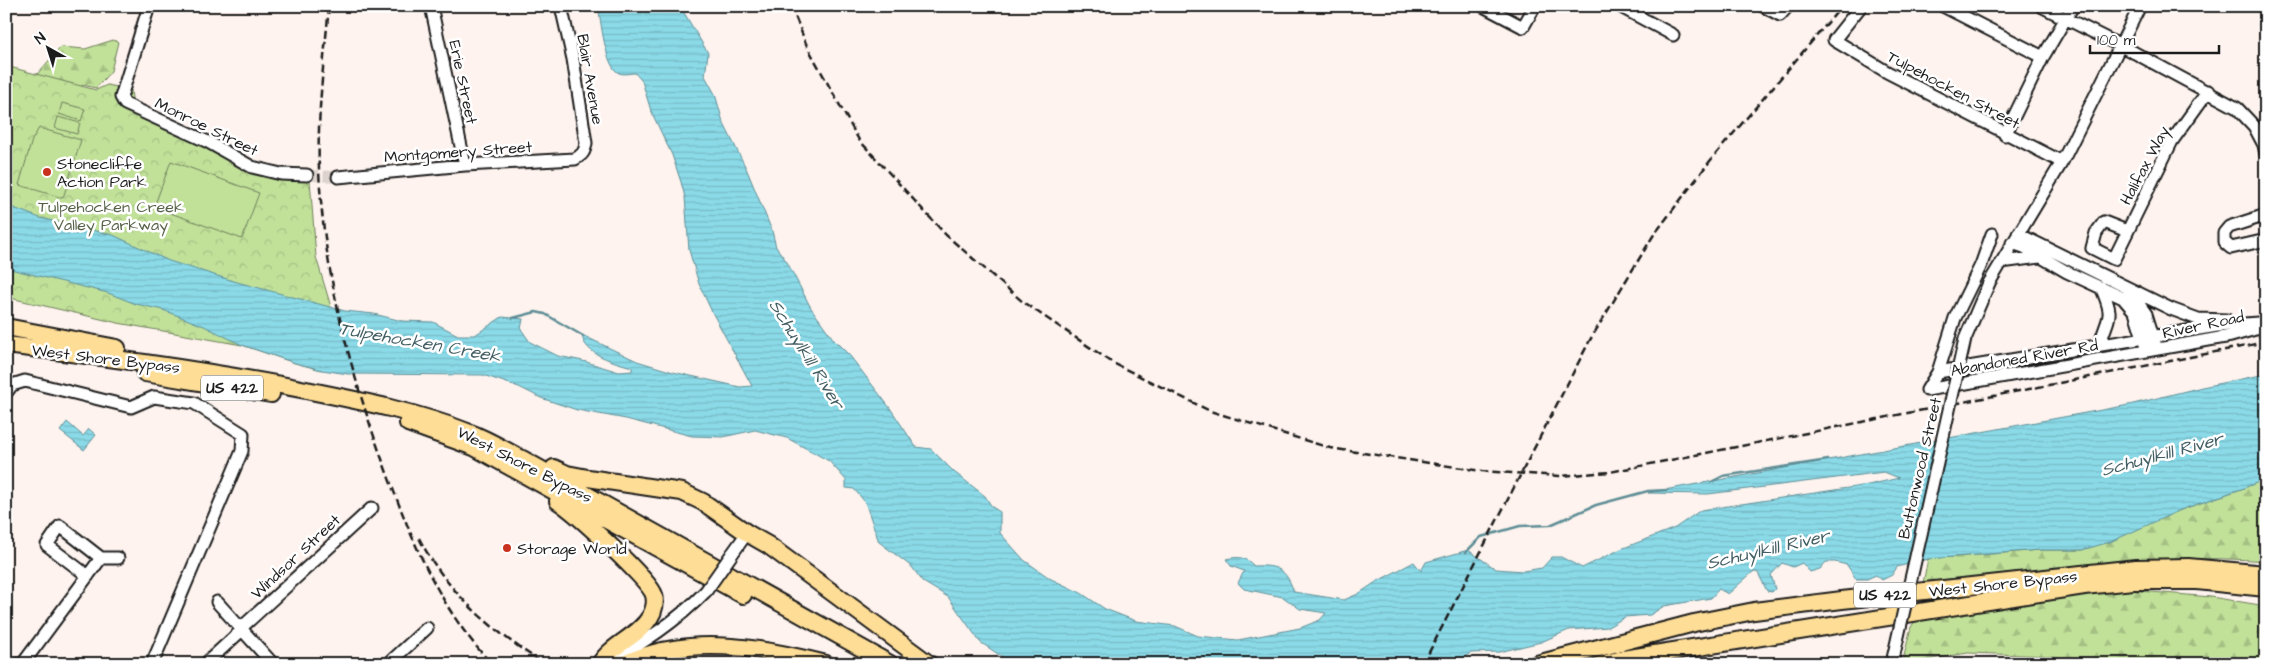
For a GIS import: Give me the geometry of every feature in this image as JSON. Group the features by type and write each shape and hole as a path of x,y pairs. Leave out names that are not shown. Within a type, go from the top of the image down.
{"highway":[{"path":"6,327 110,347 322,393"},
{"name":"West Shore Bypass","path":"8,353 133,360 235,376 416,414 472,434 524,460 890,664"},
{"name":"West Shore Bypass","path":"8,353 273,394 348,408 411,424 474,447 868,664"},
{"path":"416,414 477,428 568,474 682,492 703,502 747,533 768,544 929,664"},
{"path":"446,437 567,507 642,578 652,590 655,605 649,620 637,632 605,655 600,664"},
{"name":"West Shore Bypass","path":"1537,664 1694,623 1754,611 1842,600 2136,568 2188,567 2266,574"},
{"path":"2238,570 2266,569"},
{"name":"West Shore Bypass","path":"1602,664 1623,658 2133,580 2197,581 2266,588"},
{"path":"624,664 656,652 695,647 728,646 769,651 826,664"}],"street":[{"name":"Monroe Street","path":"149,6 120,97 124,104 208,142 252,167 281,174 307,175"},
{"name":"Erie Street","path":"431,6 465,165"},
{"name":"Blair Avenue","path":"561,6 573,59 586,143 585,151 581,155"},
{"path":"1483,6 1524,27 1534,6"},
{"path":"1619,6 1673,35"},
{"path":"1763,6 1784,11"},
{"name":"Tulpehocken Street","path":"1861,6 1834,40 1882,70 2062,162"},
{"path":"1943,6 2043,57"},
{"path":"2041,6 2208,91 2237,108 2264,140 2266,154"},
{"path":"2005,134 2043,57 2073,6"},
{"name":"Buttonwood Street","path":"1892,663 1965,339 1988,283 2062,162 2140,6"},
{"name":"Halifax Way","path":"2127,232 2104,222 2096,233 2092,248 2114,258 2127,232 2172,141 2208,91"},
{"name":"Montgomery Street","path":"338,177 465,165 575,159 581,155"},
{"path":"2266,215 2230,226 2224,233 2224,242 2231,248 2266,240"},
{"path":"2026,220 2041,251 2129,304 2148,337"},
{"name":"Abandoned River Rd","path":"1992,234 1981,265 1955,318 1938,372 1927,390 2152,351"},
{"path":"2015,238 2171,309 2198,318 2266,323"},
{"path":"2001,262 2041,251"},
{"name":"Abandoned River Rd","path":"2100,345 2109,320 2110,310 2101,287"},
{"path":"2126,288 2143,308 2152,351"},
{"name":"Abandoned River Rd","path":"1938,372 2217,326 2266,323"},
{"name":"River Road","path":"2152,351 2231,336 2266,323"},
{"path":"6,393 12,385 25,381 131,407 154,397 194,403 243,434 242,451 152,664"},
{"name":"Windsor Street","path":"205,664 372,508"},
{"path":"88,576 47,545 60,526 101,558 118,558"},
{"path":"606,664 669,625 683,614 706,591 747,533"},
{"path":"20,664 24,662 101,558"},
{"path":"216,602 273,664"},
{"path":"388,664 427,628"}],"green space":[{"path":"113,40 118,42 111,71 96,88 83,85 54,102 6,74 31,81 61,47 85,49"},
{"name":"Tulpehocken Creek Valley Parkway","path":"6,66 96,90 107,85 131,90 134,113 194,139 250,171 310,180 316,257 331,307 322,370 242,345 118,323 6,297"},
{"path":"62,103 85,109 81,121 59,114"},
{"path":"58,117 80,123 77,134 55,128"},
{"name":"Stonecliffe Action Park","path":"39,128 81,140 63,198 19,185 32,140"},
{"path":"171,161 259,193 242,239 154,207"},
{"path":"2266,479 2266,561 2180,559 2137,561 2051,568 1923,583 1928,559 2040,550 2082,550"},
{"path":"2128,590 2211,597 2266,606 2266,664 2096,664 2050,656 1968,653 1902,664 1911,627 1915,621 2047,598"}],"water":[{"path":"598,6 680,6 708,53 705,76 715,94 723,122 746,168 772,231 776,247 787,262 811,308 834,340 850,356 890,408 916,447 931,449 954,472 985,496 992,507 1000,512 1000,533 1024,560 1051,579 1081,593 1105,609 1136,621 1175,626 1198,636 1238,640 1300,628 1320,620 1326,613 1300,609 1283,597 1244,589 1238,583 1244,571 1231,566 1226,559 1242,558 1254,566 1269,566 1280,570 1288,578 1294,592 1344,600 1414,562 1421,571 1426,562 1468,550 1496,569 1523,571 1542,568 1552,557 1561,557 1582,568 1621,549 1675,528 1701,510 1868,485 1899,478 1884,472 1708,494 1648,493 2129,405 2266,374 2266,479 2183,509 2110,542 2082,550 2040,550 1928,559 1897,567 1892,575 1882,580 1876,575 1867,579 1856,579 1847,565 1835,562 1826,562 1820,569 1810,572 1802,563 1793,567 1782,563 1771,575 1775,589 1772,592 1767,591 1758,573 1754,571 1728,594 1719,589 1711,598 1664,606 1650,615 1625,617 1608,627 1569,630 1541,642 1499,652 1471,653 1460,659 1448,657 1436,664 1008,664 1004,658 980,642 948,597 923,582 912,567 879,542 865,502 854,489 846,488 846,480 829,461 787,438 755,430 723,437 692,436 626,419 577,410 483,375 348,374 322,370 242,345 204,326 163,310 136,304 108,293 6,268 6,205 40,218 113,235 169,261 237,282 345,311 374,314 402,321 433,322 458,335 475,335 502,317 523,319 521,329 530,342 558,356 583,361 619,372 632,371 632,367 594,353 584,342 582,335 637,361 673,372 740,387 752,386 699,284 689,250 685,197 672,155 651,111 642,81 635,73 619,73 610,62 604,43"},
{"path":"67,422 83,436 89,429 96,435 84,450 60,431"}],"waterway":[{"path":"513,318 536,312 545,314 583,336"},
{"path":"1711,482 1723,476 1828,460"},
{"path":"1466,552 1481,537 1520,526 1550,525 1596,505 1648,491 1667,490"}],"tunnel":[{"path":"307,175 338,177"}],"railway":[{"path":"329,6 320,108 319,169 326,247 341,323 374,436 418,550 457,621 492,664"},
{"path":"791,6 807,46 859,140 946,235 1023,302 1113,363 1210,411 1330,448 1482,471 1560,476 1610,472 2266,342"},
{"path":"1423,664 1590,340 1653,236 1710,161 1842,6"},
{"path":"419,538 430,558 457,593 489,624 544,664"},
{"path":"1968,664 2005,662 2053,664"}],"place":[{"name":"Stonecliffe Action Park","path":"47,172"},
{"name":"Storage World","path":"507,548"}],"water label":[{"name":"Tulpehocken Creek","path":"420,342"},
{"name":"Schuylkill River","path":"807,354"},
{"name":"Schuylkill River","path":"2162,454"},
{"name":"Schuylkill River","path":"1768,549"}]}
